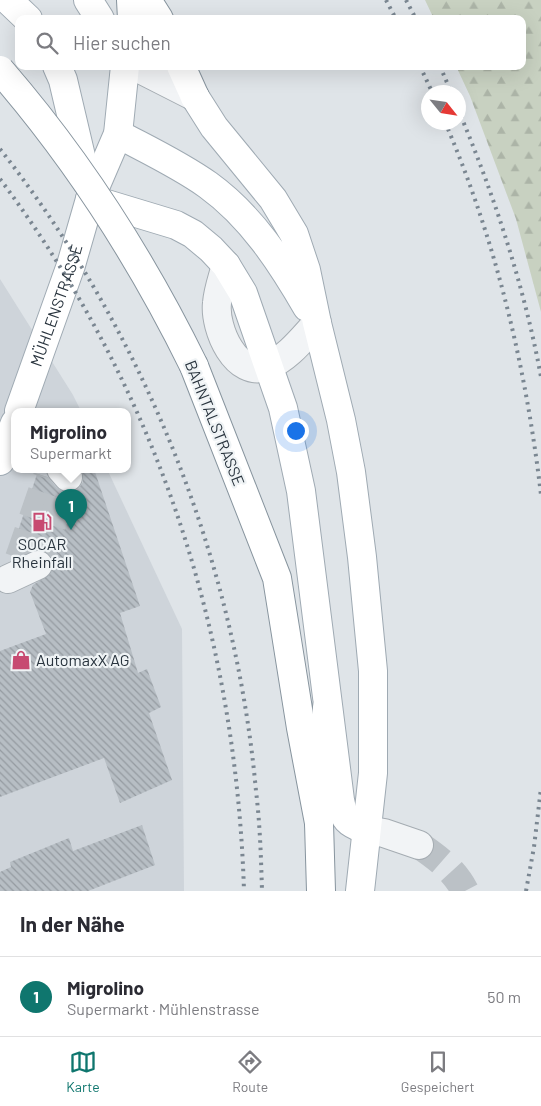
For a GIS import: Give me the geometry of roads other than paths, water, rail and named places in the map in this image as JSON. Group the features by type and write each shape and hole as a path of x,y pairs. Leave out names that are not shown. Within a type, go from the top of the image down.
{"main road":[{"path":"8,0 24,15"},
{"path":"33,0 38,15"},
{"path":"88,0 97,15"},
{"path":"131,0 132,15"},
{"path":"147,0 156,15"},
{"name":"BAHNTALSTRASSE","path":"0,70 47,128 100,200 170,316 194,366 277,578 301,728 319,823"},
{"path":"59,70 63,80 90,198 176,225 193,234 212,249 226,265 243,293 283,408 300,491 342,813 352,825 366,830"},
{"name":"MÜHLENSTRASSE","path":"20,408 71,264 90,198 118,134 125,70"},
{"path":"183,70 195,97 214,127 273,198 294,234 306,270 341,420 351,472 373,671 372,773 360,891"},
{"path":"118,134 186,171 210,187 240,214 278,259 317,323"},
{"name":"MÜHLENSTRASSE","path":"0,461 11,433"},
{"path":"321,891 319,823 327,707"}],"street":[{"path":"142,70 195,97"},
{"path":"269,366 291,351 317,323"},
{"path":"366,830 384,833 419,845"}],"tunnel":[{"path":"19,558 47,477"},
{"path":"38,565 68,477"},
{"path":"419,845 445,865 465,891"}],"railway":[{"path":"386,0 394,15"},
{"path":"406,0 414,15"},
{"path":"422,70 429,85"},
{"path":"442,70 448,85"},
{"path":"466,129 496,207 517,274 541,377"},
{"path":"448,130 479,212 507,305 527,399 541,495"},
{"path":"0,149 51,219 97,293 138,371 174,451 203,534 227,618 245,704 257,803 262,891"},
{"path":"0,179 55,259 103,342 144,427 178,516 204,607 224,700 238,795 244,891"},
{"path":"526,891 534,847 541,788"}],"place":[{"name":"SOCAR Rheinfall","path":"42,522"},
{"name":"Migrolino","path":"71,530"},
{"name":"AutomaxX AG","path":"21,660"}]}
